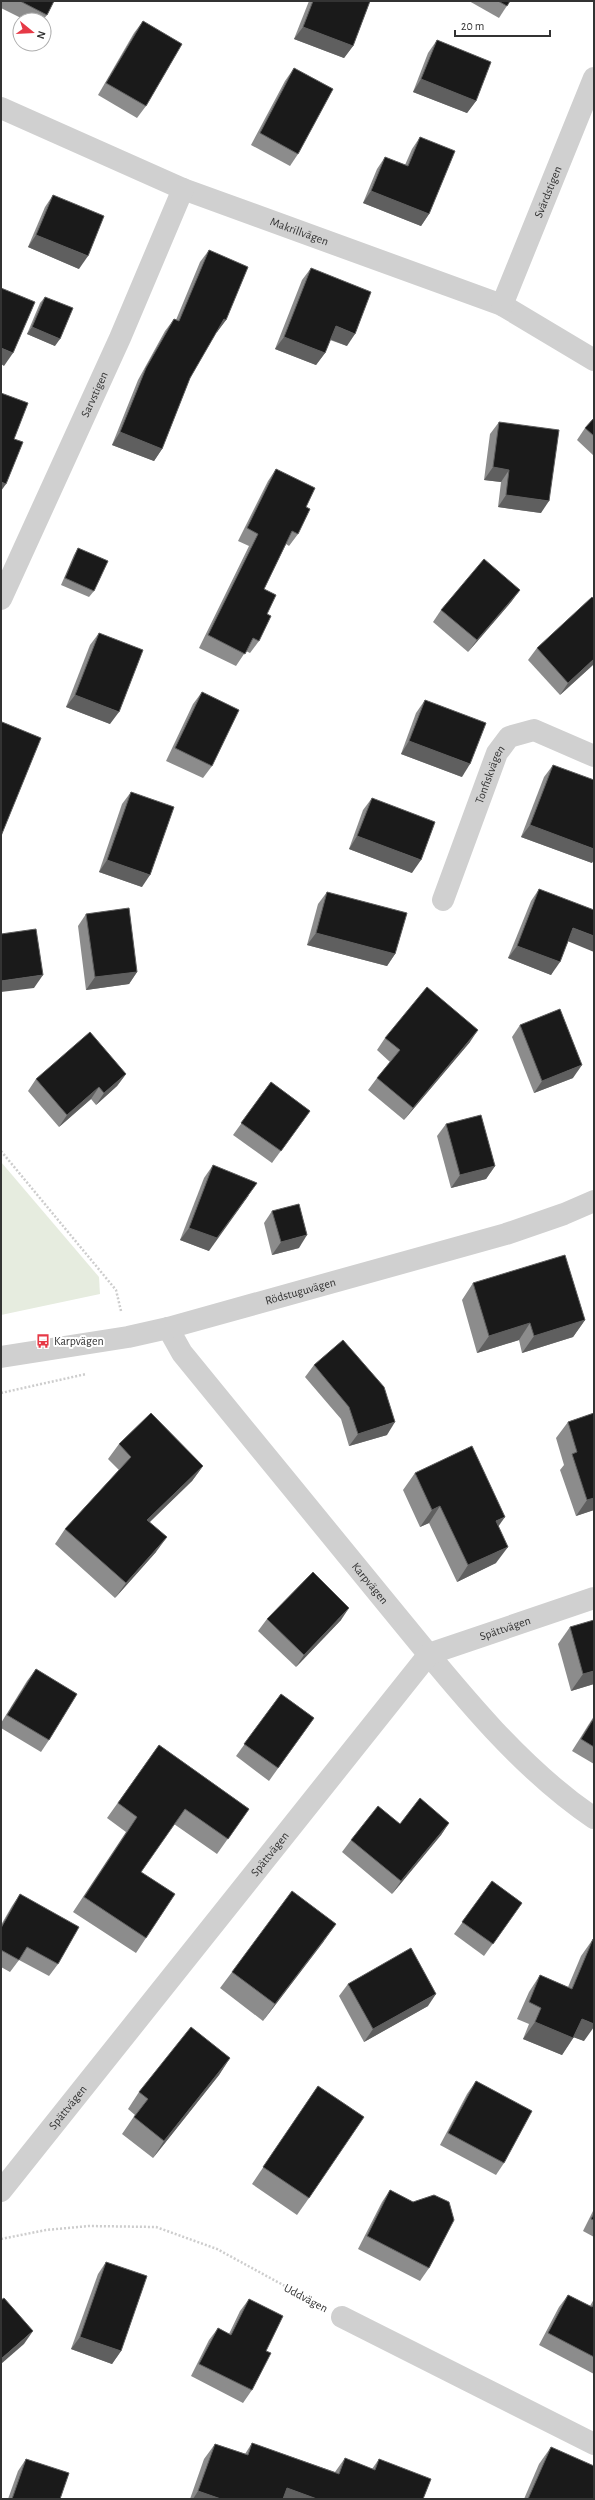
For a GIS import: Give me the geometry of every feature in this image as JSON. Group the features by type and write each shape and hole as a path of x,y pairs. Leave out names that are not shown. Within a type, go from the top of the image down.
{"street":[{"name":"Svärdstigen","path":"502,305 594,78"},
{"name":"Makrillvägen","path":"1,108 183,188 502,305 594,360"},
{"name":"Sarvstigen","path":"1,599 120,338 183,188"},
{"name":"Tonfiskvägen","path":"443,900 497,753 509,737 534,730 594,756"},
{"name":"Rödstuguvägen","path":"1,1357 128,1337 168,1328 506,1234 564,1214 594,1201"},
{"name":"Karpvägen","path":"168,1328 182,1353 429,1654 513,1749 569,1801 594,1818"},
{"name":"Spättvägen","path":"1,2191 429,1654 594,1598"},
{"name":"Uddvägen","path":"342,2316 594,2444"}],"path":[{"path":"1,1151 116,1290 128,1337"},
{"name":"Uddvägen","path":"1,2239 46,2230 89,2226 156,2227 217,2249 342,2316"}],"shaded area":[{"path":"1,1162 99,1277 100,1294 1,1315"}],"building":[{"path":"20,1 54,1 48,12 41,12"},
{"path":"313,1 370,1 353,46 303,27"},
{"path":"498,1 510,1 507,6"},
{"path":"143,21 182,44 146,106 106,83"},
{"path":"437,40 491,62 476,101 421,79"},
{"path":"294,68 333,89 298,154 260,133"},
{"path":"420,137 455,151 429,214 371,191 385,157 408,166"},
{"path":"53,195 104,216 88,256 36,235"},
{"path":"209,250 248,267 226,320 224,319 190,378 162,449 120,432 146,368 174,319 179,321"},
{"path":"311,268 371,292 355,334 336,326 325,353 284,337"},
{"path":"1,288 35,302 13,353 1,348"},
{"path":"45,297 73,308 60,339 32,327"},
{"path":"1,393 28,403 14,439 23,442 6,484 1,482"},
{"path":"594,418 594,436 585,428"},
{"path":"499,422 559,430 549,501 506,495 509,470 493,467"},
{"path":"276,469 315,488 306,507 310,509 298,534 292,531 264,589 276,595 267,614 271,616 259,641 253,638 245,654 208,635 258,534 247,528"},
{"path":"78,548 108,561 94,591 65,578"},
{"path":"484,559 520,590 477,640 441,610"},
{"path":"592,597 594,599 594,659 568,683 537,648"},
{"path":"99,633 143,650 119,712 75,695"},
{"path":"202,692 239,710 212,766 175,748"},
{"path":"425,700 486,723 470,764 409,741"},
{"path":"2,722 41,738 1,836 1,725"},
{"path":"553,765 594,780 594,849 530,825"},
{"path":"131,792 174,807 150,875 107,860"},
{"path":"372,798 435,822 421,860 357,836"},
{"path":"539,889 594,910 594,936 573,928 560,962 517,946"},
{"path":"327,892 407,913 395,954 316,933"},
{"path":"129,908 137,972 95,977 86,914"},
{"path":"36,929 43,975 1,981 1,934"},
{"path":"427,987 478,1030 413,1108 377,1078 400,1050 385,1038"},
{"path":"560,1009 582,1065 542,1081 520,1025"},
{"path":"90,1032 126,1074 104,1093 99,1087 67,1115 36,1079"},
{"path":"271,1082 310,1111 281,1151 241,1123"},
{"path":"481,1115 495,1166 460,1175 446,1124"},
{"path":"213,1165 257,1183 217,1238 189,1228"},
{"path":"299,1204 307,1235 281,1242 272,1211"},
{"path":"565,1255 585,1320 534,1336 530,1323 489,1336 473,1283"},
{"path":"343,1340 384,1387 395,1422 358,1434 349,1407 314,1365"},
{"path":"151,1413 203,1466 147,1520 167,1537 126,1583 65,1529 131,1457 119,1444"},
{"path":"594,1413 594,1498 587,1500 572,1454 577,1452 568,1422"},
{"path":"472,1446 505,1517 496,1521 508,1547 468,1565 440,1506 432,1510 415,1473"},
{"path":"313,1572 349,1608 304,1655 267,1619"},
{"path":"594,1620 594,1671 583,1674 570,1627"},
{"path":"36,1669 77,1694 49,1740 7,1715"},
{"path":"281,1694 314,1718 278,1768 244,1744"},
{"path":"594,1718 594,1747 581,1739"},
{"path":"159,1745 249,1809 228,1839 185,1809 141,1872 175,1894 146,1938 84,1897 137,1817 118,1803"},
{"path":"420,1798 449,1823 401,1881 351,1840 378,1806 400,1824"},
{"path":"492,1881 522,1903 493,1944 462,1922"},
{"path":"292,1891 336,1924 275,2004 232,1972"},
{"path":"20,1894 79,1927 58,1964 27,1947 19,1960 1,1950 1,1928"},
{"path":"593,1939 594,2024 582,2019 573,2038 535,2022 541,2008 529,2002 540,1975 572,1989"},
{"path":"411,1948 436,1994 373,2029 348,1984"},
{"path":"191,2027 230,2058 164,2141 134,2117 148,2099 139,2092"},
{"path":"476,2081 532,2111 504,2163 448,2133"},
{"path":"318,2086 364,2117 309,2198 263,2167"},
{"path":"390,2190 413,2202 434,2195 449,2202 454,2220 429,2268 367,2236"},
{"path":"106,2262 147,2276 121,2351 80,2337"},
{"path":"568,2295 592,2307 594,2304 594,2357 548,2333"},
{"path":"4,2298 33,2331 1,2359 1,2300"},
{"path":"249,2299 283,2316 266,2351 271,2353 252,2390 199,2364 218,2328 231,2335"},
{"path":"252,2443 339,2474 345,2458 375,2470 379,2459 431,2479 423,2499 317,2499 287,2488 283,2499 221,2499 198,2491 215,2444 248,2455"},
{"path":"551,2447 594,2466 594,2499 528,2499"},
{"path":"26,2459 69,2473 60,2499 12,2499"}],"place":[{"name":"Karpvägen","path":"43,1341"}]}
